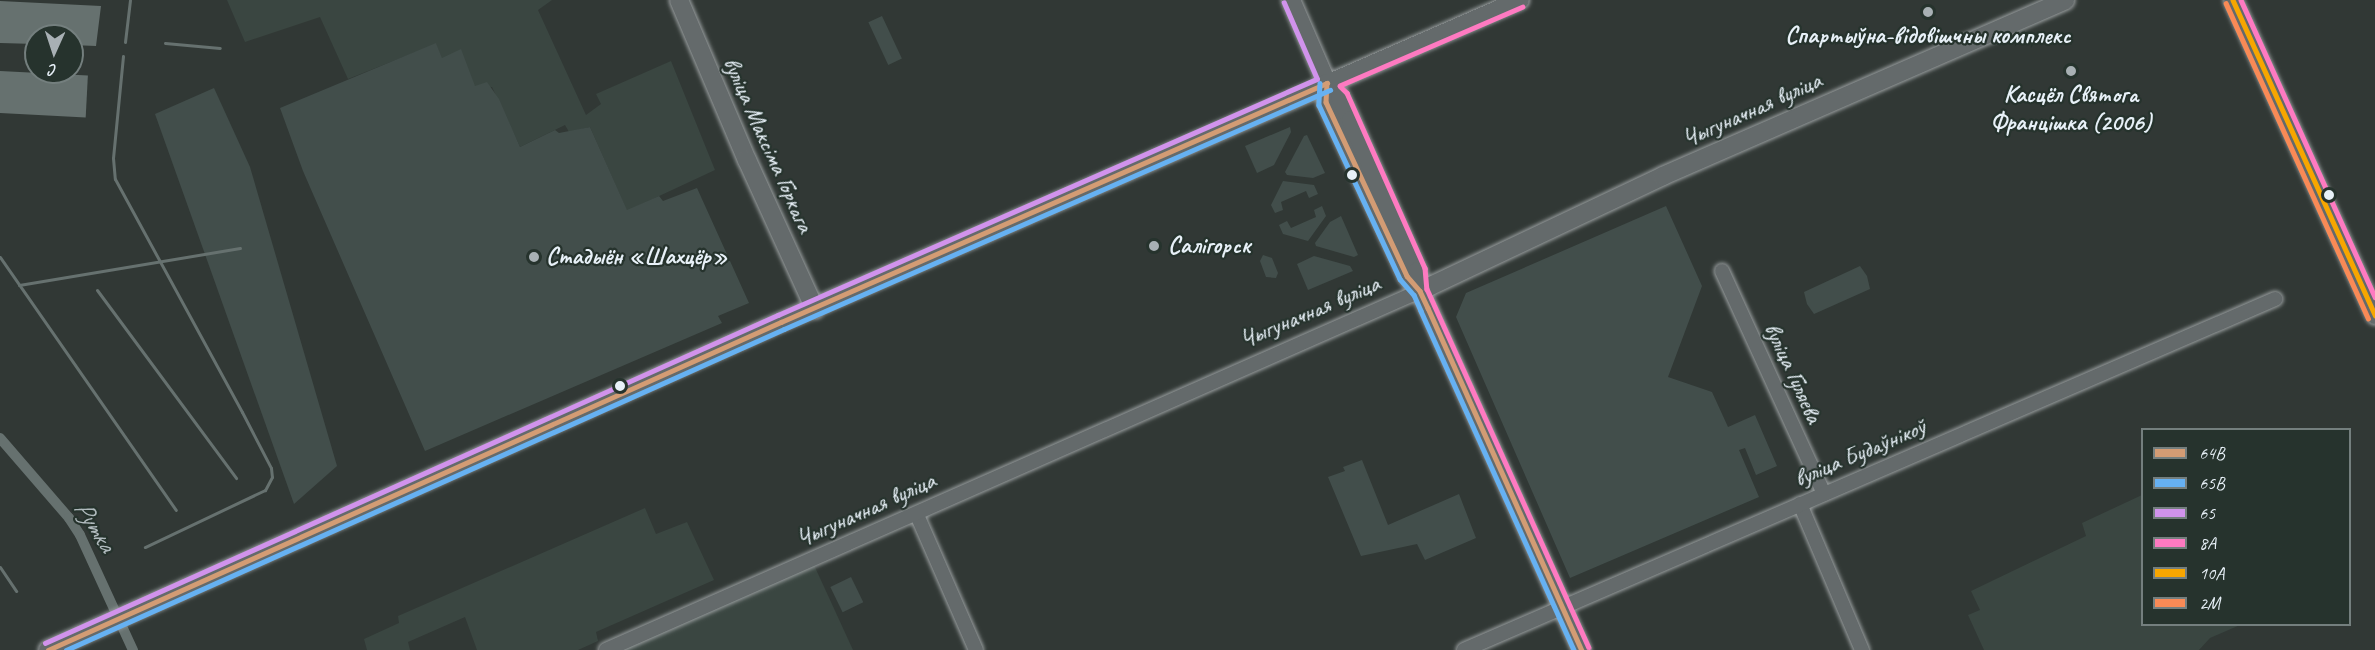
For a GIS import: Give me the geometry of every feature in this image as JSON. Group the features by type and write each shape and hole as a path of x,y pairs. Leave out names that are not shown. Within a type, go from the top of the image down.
{"main road":[{"name":"вуліца Максіма Горкага","path":"679,0 747,160 815,309"},
{"path":"1291,0 1327,83 1326,102 1407,276 1420,291 1582,650"},
{"path":"48,650 815,309 1520,0"},
{"name":"Чыгуначная вуліца","path":"1420,291 1663,176 2065,0"},
{"path":"2236,2 2375,315"}],"street":[{"name":"вуліца Гуляева","path":"1722,271 1824,494"},
{"name":"Чыгуначная вуліца","path":"606,650 917,515 1205,384 1420,291"},
{"name":"вуліца Будаўнікоў","path":"1464,650 2275,299"},
{"path":"1800,504 1862,650"},
{"path":"917,515 976,650"}],"shaded area":[{"path":"227,0 552,0 538,10 586,115 601,104 596,94 671,61 715,170 627,211 590,127 569,132 565,125 520,147 492,87 475,86 442,59 436,44 348,79 320,17 245,42"},
{"path":"0,1 101,6 96,46 84,46 84,24 24,24 24,44 0,43"},
{"path":"882,16 902,59 888,65 868,22"},
{"name":"Стадыён «Шахцёр»","path":"436,43 442,58 461,49 475,86 487,82 499,99 520,147 555,130 559,133 590,127 627,210 659,196 663,201 697,188 749,303 718,316 722,323 425,451 303,171 280,108"},
{"path":"0,71 24,72 24,84 84,84 84,75 88,76 86,118 0,113"},
{"path":"214,88 250,167 337,466 294,504 155,114"},
{"path":"1290,127 1291,132 1274,165 1257,173 1245,146"},
{"path":"1307,135 1325,173 1313,178 1287,175 1285,172 1304,136"},
{"path":"1283,181 1314,185 1318,194 1309,198 1306,191 1281,202 1283,210 1275,213 1271,205"},
{"path":"1322,206 1326,216 1308,241 1283,234 1279,225 1287,221 1291,228 1316,217 1314,210"},
{"path":"1666,206 1702,286 1668,377 1712,392 1728,427 1755,415 1777,466 1756,475 1745,448 1739,450 1759,497 1570,578 1456,317 1466,293"},
{"path":"1341,216 1358,255 1354,257 1316,246 1315,243 1330,222"},
{"path":"1263,255 1272,258 1278,273 1276,278 1266,277 1260,261"},
{"path":"1314,256 1350,266 1353,271 1308,290 1297,264"},
{"path":"1860,266 1867,276 1870,289 1814,314 1807,304 1804,292"},
{"path":"1362,460 1388,525 1459,494 1476,538 1425,560 1417,544 1361,556 1328,477 1345,471 1343,467"},
{"path":"2141,495 2141,626 2238,626 2210,638 2199,650 1984,650 1968,615 1980,610 1971,591 2086,536 2082,523"},
{"path":"645,508 656,534 687,522 714,580 596,632 598,641 578,650 477,650 465,617 408,642 410,650 367,650 364,639 399,623 398,616"},
{"path":"814,565 853,650 622,650"},
{"path":"851,577 863,602 843,612 830,587"}],"waterway":[{"path":"125,42 130,0"},
{"path":"165,43 220,48"},
{"path":"123,56 113,158 115,179 242,412 271,468 272,477 265,490 145,547"},
{"path":"19,285 240,248"},
{"path":"0,257 176,510"},
{"path":"97,290 236,478"},
{"name":"Рутка","path":"0,438 69,518 80,535 133,650"},
{"path":"0,567 16,591"}],"transit line":[{"name":"10A","path":"2233,0 2375,315"},
{"name":"8А","path":"2241,0 2375,297"},
{"name":"65","path":"45,643 778,315 1317,79 1284,3"},
{"name":"2М","path":"2226,3 2368,318"},
{"name":"8А","path":"1523,7 1340,86 1347,93 1425,268 1427,289 1589,647"},
{"name":"65В","path":"1320,83 1319,105 1400,279 1414,295 1574,650"},
{"name":"64В","path":"1327,83 1326,102 1407,276 1420,291 1428,308 1582,650"},
{"name":"64В","path":"48,650 781,322 1327,83"},
{"name":"65В","path":"66,650 784,329 1330,90"}],"place":[{"name":"Спартыўна-відовішчны комплекс","path":"1928,12"},
{"name":"Касцёл Святога Францішка (2006)","path":"2071,71"},
{"name":"Салігорск","path":"1154,246"},
{"name":"Стадыён «Шахцёр»","path":"534,257"}]}
